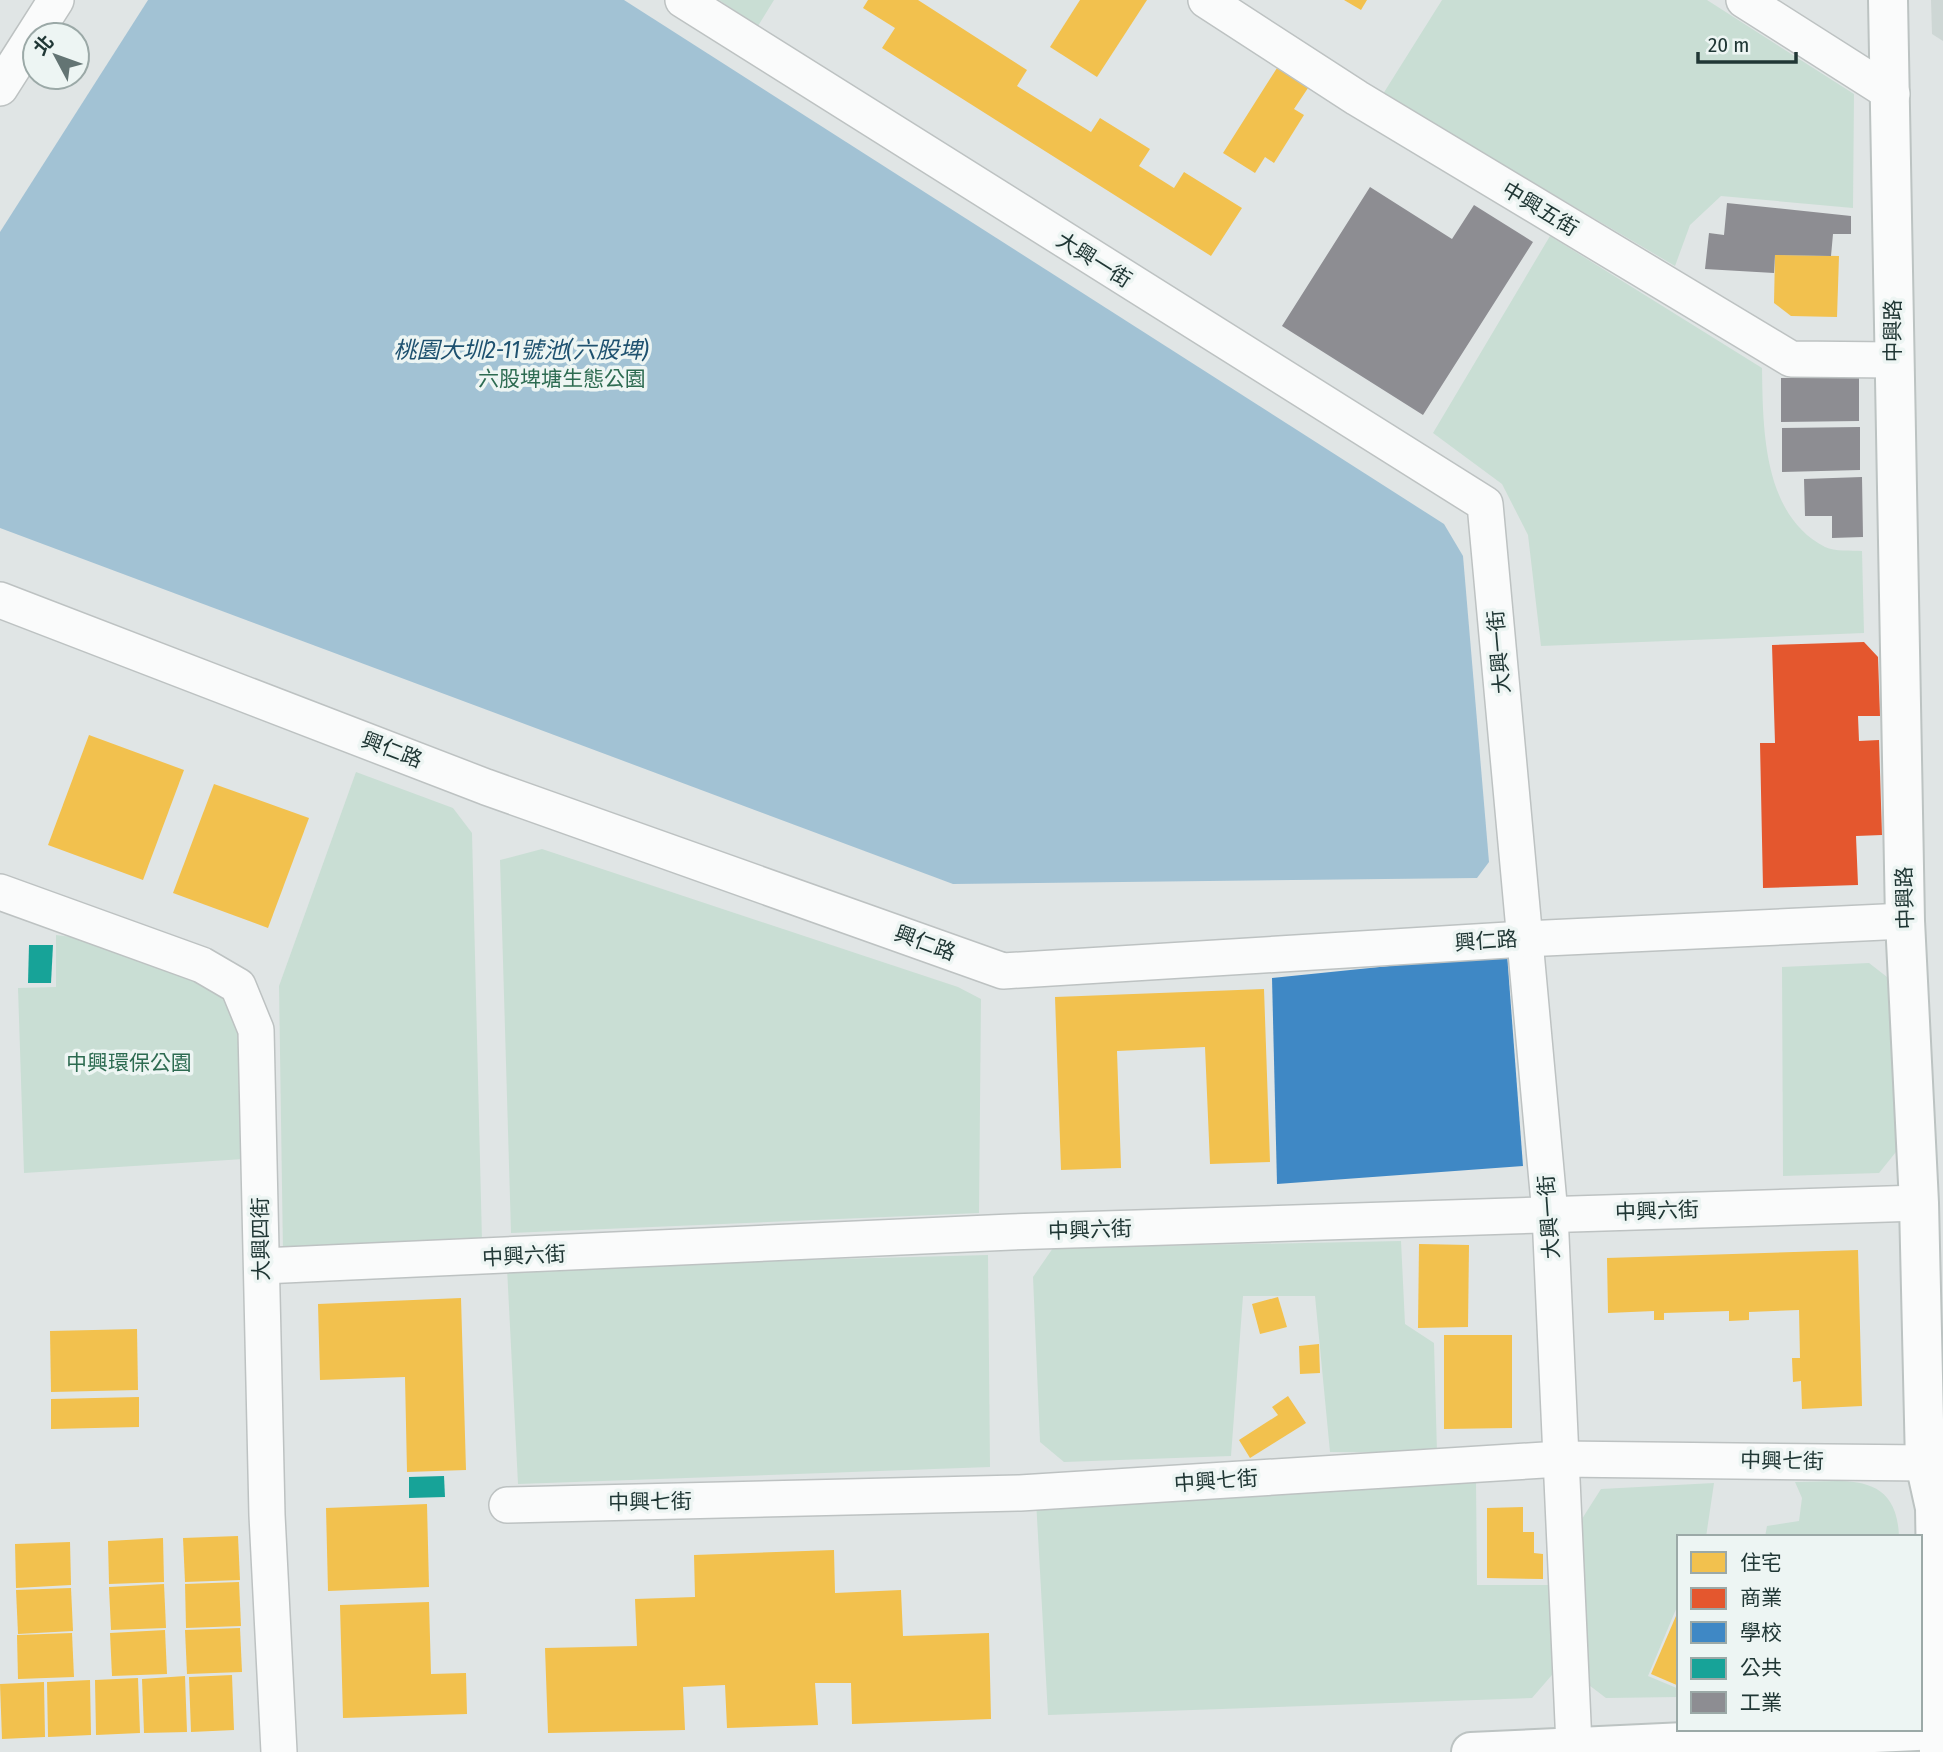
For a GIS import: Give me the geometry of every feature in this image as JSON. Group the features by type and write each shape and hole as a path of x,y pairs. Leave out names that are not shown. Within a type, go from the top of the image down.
{"street":[{"path":"0,88 56,0"},
{"name":"大興一街","path":"683,0 1485,504 1550,1214 1574,1745"},
{"name":"中興五街","path":"1206,0 1357,99 1791,359 1893,360"},
{"path":"1744,0 1892,94"},
{"name":"中興路","path":"1888,0 1892,94 1893,360 1905,920 1919,1203 1925,1463 1935,1508 1939,1741"},
{"name":"興仁路","path":"0,600 486,787 1003,971 1524,939 1905,920"},
{"name":"大興四街","path":"0,892 202,965 238,986 256,1030 267,1515 279,1752"},
{"name":"中興六街","path":"262,1266 998,1233 1919,1203"},
{"name":"中興七街","path":"507,1505 1020,1493 1560,1459 1925,1463"},
{"path":"1471,1752 1574,1745 1939,1741"}],"shaded area":[{"path":"1931,0 1943,0 1943,41 1932,34"}],"green space":[{"path":"719,0 774,0 758,26"},
{"path":"1442,0 1707,0 1854,94 1853,208 1721,196 1690,225 1675,266 1383,94"},
{"path":"1550,236 1762,368 1766,443 1778,493 1789,514 1805,533 1825,547 1862,551 1864,633 1541,646 1528,535 1502,484 1433,433"},
{"path":"356,772 453,808 472,833 482,1241 283,1254 279,986"},
{"path":"542,849 958,987 981,999 979,1213 511,1233 500,860"},
{"name":"中興環保公園","path":"56,935 89,939 211,985 234,1009 241,1048 244,1159 24,1173 18,988 56,987"},
{"path":"1869,963 1896,984 1904,1142 1879,1173 1783,1176 1782,967"},
{"path":"1401,1241 1405,1324 1434,1343 1437,1453 1330,1452 1315,1296 1243,1296 1231,1456 1064,1462 1040,1442 1033,1277 1053,1248"},
{"path":"988,1255 990,1467 518,1484 507,1268"},
{"path":"1476,1480 1477,1585 1555,1585 1558,1668 1532,1698 1048,1715 1036,1500"},
{"path":"1848,1481 1864,1484 1878,1490 1889,1500 1896,1515 1899,1535 1765,1535 1767,1526 1799,1521 1802,1498 1795,1482"},
{"path":"1714,1483 1706,1535 1677,1535 1677,1607 1648,1676 1677,1688 1677,1697 1606,1698 1581,1679 1580,1522 1601,1489"}],"water":[{"name":"桃園大圳2-11號池(六股埤)","path":"148,0 624,0 1444,524 1463,556 1489,862 1477,878 953,884 0,528 0,232"}],"building: 住宅":[{"path":"868,0 918,0 1027,70 1017,86 1091,132 1100,118 1150,149 1139,166 1174,188 1184,172 1242,208 1211,256 882,48 895,28 863,8"},
{"path":"1080,0 1147,0 1097,77 1050,47"},
{"path":"1344,0 1367,0 1361,10"},
{"path":"1277,68 1308,88 1294,109 1304,115 1274,163 1265,157 1255,173 1223,153"},
{"path":"1775,255 1839,256 1837,317 1791,316 1774,303"},
{"path":"89,735 184,770 143,880 48,845"},
{"path":"214,784 309,818 268,928 173,893"},
{"path":"1264,989 1270,1162 1210,1164 1205,1047 1117,1051 1121,1168 1061,1170 1055,997"},
{"path":"1419,1244 1469,1245 1468,1327 1418,1328"},
{"path":"1858,1250 1862,1406 1802,1409 1801,1381 1793,1382 1792,1358 1800,1358 1799,1310 1749,1312 1749,1320 1729,1321 1729,1311 1664,1313 1664,1320 1654,1320 1654,1311 1608,1313 1607,1258"},
{"path":"1278,1297 1287,1327 1260,1334 1252,1304"},
{"path":"461,1298 466,1470 407,1472 405,1377 320,1380 318,1304"},
{"path":"137,1329 138,1390 51,1392 50,1331"},
{"path":"1444,1335 1512,1335 1512,1428 1444,1429"},
{"path":"1319,1344 1320,1373 1300,1374 1299,1346"},
{"path":"1288,1396 1306,1423 1250,1458 1239,1440 1278,1415 1272,1407"},
{"path":"139,1397 139,1427 51,1429 51,1399"},
{"path":"427,1504 429,1587 328,1591 326,1508"},
{"path":"1523,1507 1523,1532 1534,1532 1534,1553 1543,1554 1543,1579 1487,1578 1487,1508"},
{"path":"238,1536 240,1580 185,1582 183,1538"},
{"path":"163,1538 164,1582 109,1584 108,1541"},
{"path":"70,1542 71,1585 16,1588 15,1544"},
{"path":"834,1550 835,1593 901,1590 903,1636 989,1633 991,1719 852,1724 851,1683 815,1683 818,1725 727,1728 725,1685 683,1687 685,1730 548,1733 545,1648 637,1646 635,1599 695,1597 694,1555"},
{"path":"239,1582 241,1626 186,1628 185,1584"},
{"path":"164,1584 166,1628 111,1630 109,1587"},
{"path":"71,1588 73,1631 18,1634 16,1590"},
{"path":"429,1602 431,1674 466,1673 467,1714 343,1718 340,1605"},
{"path":"1677,1614 1677,1685 1651,1674"},
{"path":"240,1628 242,1672 187,1674 185,1630"},
{"path":"165,1630 167,1674 112,1676 110,1633"},
{"path":"72,1633 74,1677 18,1679 17,1635"},
{"path":"232,1675 234,1730 191,1732 189,1677"},
{"path":"185,1676 187,1732 144,1733 142,1679"},
{"path":"138,1678 140,1733 96,1735 95,1680"},
{"path":"90,1680 91,1735 48,1737 47,1682"},
{"path":"44,1682 45,1737 2,1739 0,1684"}],"building: 商業":[{"path":"1864,642 1878,657 1880,716 1858,716 1859,741 1879,740 1882,835 1856,836 1858,885 1763,888 1760,743 1775,743 1772,645"}],"building: 學校":[{"path":"1507,954 1523,1166 1277,1184 1272,978"}],"building: 公共":[{"path":"29,945 53,945 51,983 28,983"},
{"path":"444,1476 445,1497 409,1498 409,1477"}],"building: 工業":[{"path":"1370,187 1452,239 1474,205 1533,242 1423,415 1282,326"},
{"path":"1727,203 1851,216 1851,234 1833,234 1831,256 1775,255 1774,273 1705,269 1709,233 1724,235"},
{"path":"1859,377 1859,421 1781,422 1781,378"},
{"path":"1860,427 1860,470 1782,472 1782,428"},
{"path":"1862,477 1863,537 1832,538 1832,516 1805,516 1804,479"}],"park label":[{"name":"六股埤塘生態公園","path":"562,379"}]}
